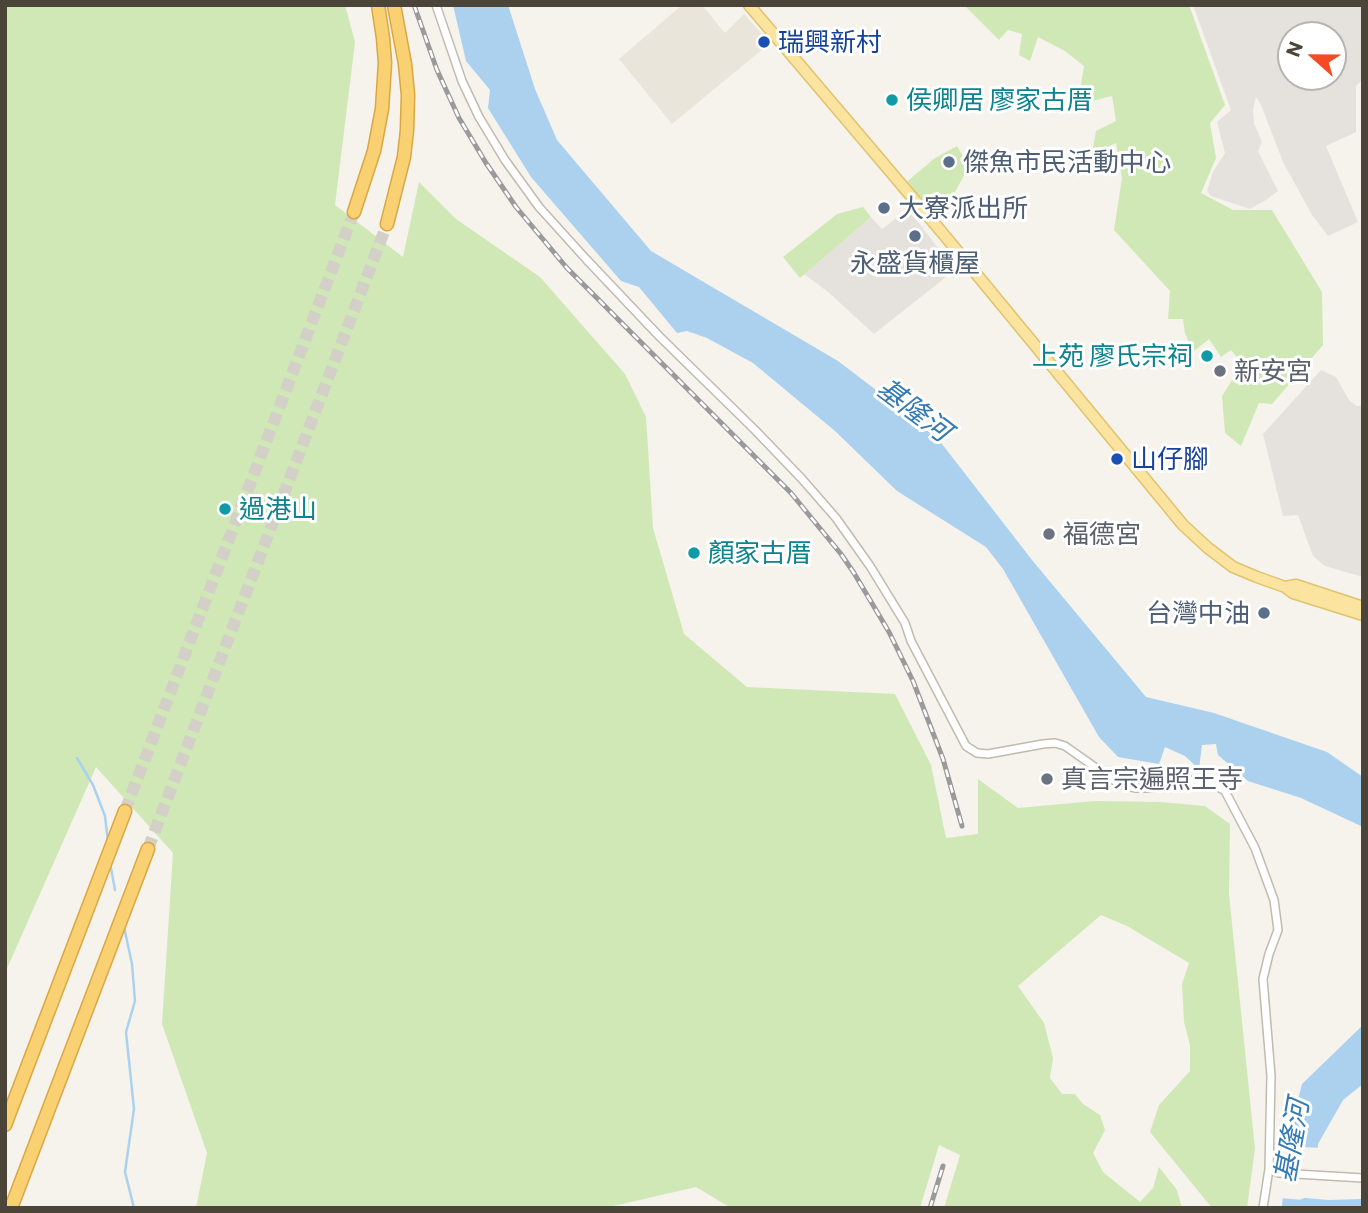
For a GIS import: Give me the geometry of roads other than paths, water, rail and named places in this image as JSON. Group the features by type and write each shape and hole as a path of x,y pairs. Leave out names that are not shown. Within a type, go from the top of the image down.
{"highway":[{"path":"354,212 379,131 384,86 383,38 378,5"},
{"path":"387,224 404,157 407,130 405,64 394,5"},
{"path":"5,1125 125,811"},
{"path":"11,1208 148,849"}],"main road":[{"path":"749,5 952,244 1183,525 1233,567 1285,587 1293,593 1363,615"},
{"path":"1285,587 1296,585 1363,607"}],"street":[{"path":"436,5 462,81 505,160 539,207 586,259 659,336 755,430 836,518 905,623 911,641 966,746 977,753 988,754 1055,743 1065,746 1119,783 1135,788 1152,788 1194,780 1213,784 1225,791 1255,848 1274,900 1278,930 1263,979 1271,1076 1269,1169 1264,1208"},
{"path":"1269,1169 1279,1173 1363,1178"}],"water":[{"path":"453,5 508,5 535,89 557,140 651,251 838,361 935,435 1032,560 1146,697 1214,713 1327,752 1363,777 1363,827 1301,798 1248,781 1218,755 1216,744 1202,745 1199,769 1185,756 1165,747 1159,764 1118,757 1099,737 1003,569 986,547 897,491 835,431 753,363 707,338 687,331 677,333 639,287 621,281 531,177 488,108 490,90 466,61"},
{"name":"基隆河","path":"1363,1025 1363,1084 1343,1100 1318,1144 1312,1208 1283,1208 1287,1142 1302,1084"}],"waterway":[{"path":"77,758 93,785 105,816 108,842"},
{"path":"110,863 115,890"},
{"path":"124,927 132,964 135,1001 126,1032 134,1109 125,1172 134,1208"},
{"path":"1305,1205 1363,1206"}],"tunnel":[{"path":"125,811 354,212"},
{"path":"148,849 387,224"}],"railway":[{"path":"414,5 437,70 459,118 516,207 567,268 791,493 854,573 889,632 913,681 943,759 962,826"},
{"path":"930,1208 943,1166"}],"place":[{"name":"瑞興新村","path":"764,42"},
{"name":"侯卿居 廖家古厝","path":"892,100"},
{"name":"傑魚市民活動中心","path":"949,162"},
{"name":"大寮派出所","path":"884,208"},
{"name":"永盛貨櫃屋","path":"915,236"},
{"name":"上苑 廖氏宗祠","path":"1207,356"},
{"name":"新安宮","path":"1220,371"},
{"name":"山仔腳","path":"1117,459"},
{"name":"過港山","path":"225,509"},
{"name":"福德宮","path":"1049,534"},
{"name":"顏家古厝","path":"694,553"},
{"name":"台灣中油","path":"1264,613"},
{"name":"真言宗遍照王寺","path":"1047,779"}]}
